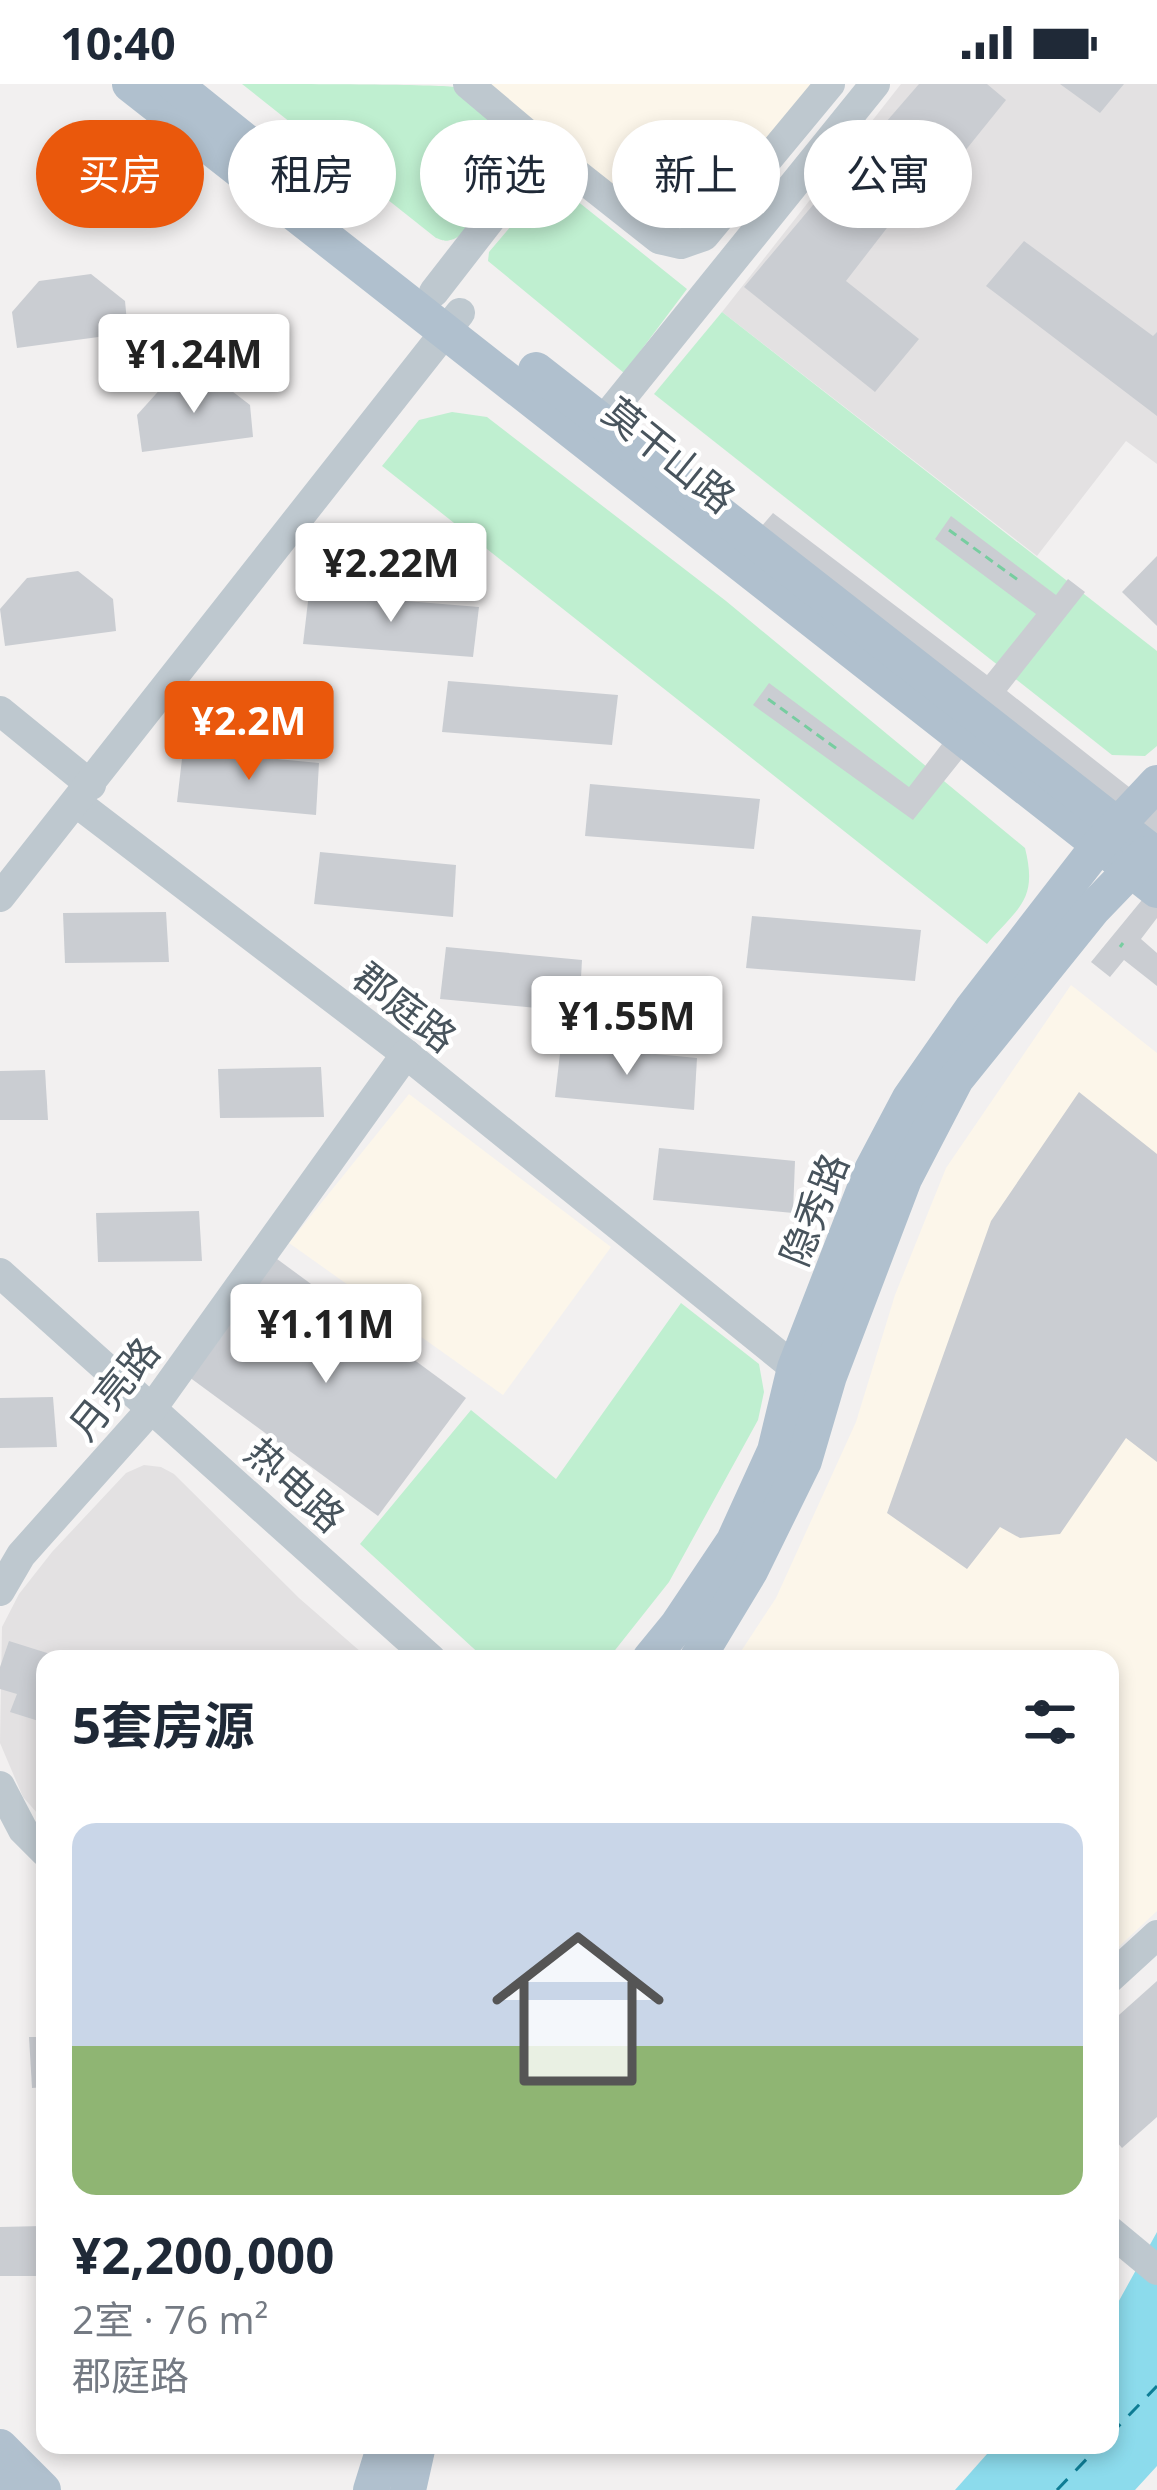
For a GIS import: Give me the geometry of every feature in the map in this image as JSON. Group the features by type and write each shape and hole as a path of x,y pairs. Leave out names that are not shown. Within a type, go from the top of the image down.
{"main road":[{"name":"莫干山路","path":"130,84 604,421 1108,834"},
{"name":"莫干山路","path":"181,86 696,530 1150,862"},
{"name":"隐秀路","path":"657,1650 734,1540 775,1451 795,1368 872,1170 910,1098 1108,834 1157,783"},
{"name":"隐秀路","path":"702,1650 750,1571 804,1461 829,1376 904,1179 956,1079 1093,909 1150,862"},
{"path":"0,2447 43,2490"},
{"path":"370,2490 382,2454"},
{"path":"408,2490 416,2454"}],"street":[{"path":"468,84 511,120"},
{"path":"588,183 659,238 681,244 704,236 830,84"},
{"path":"604,421 875,84"},
{"path":"0,897 84,794 447,311 497,228"},
{"name":"郡庭路","path":"0,711 84,794 795,1368"},
{"name":"月亮路","path":"0,1591 21,1555 153,1407 406,1054"},
{"name":"热电路","path":"0,1273 420,1650"},
{"path":"0,1786 23,1831 36,1843"},
{"path":"1119,1970 1157,1935"},
{"path":"1119,2239 1157,2270"}],"path":[{"path":"949,530 1018,580"},
{"path":"768,699 837,749"}],"shaded area":[{"path":"485,84 811,84 780,124 780,120 612,120 612,184 588,165 588,120 530,120"},
{"path":"901,84 1157,84 1157,464 1126,441 1037,556 722,312 804,208 804,228 972,228 972,120 873,120"},
{"path":"1071,985 1157,1053 1157,1911 1119,1947 1119,1650 742,1650 776,1598 856,1422 895,1295 946,1168"},
{"path":"409,1094 611,1247 503,1395 289,1243"},
{"path":"144,1465 174,1474 359,1650 36,1650 36,1812 23,1797 0,1743 2,1627 19,1594 52,1552 126,1473"}],"green space":[{"path":"242,84 454,87 497,120 420,120 420,225 396,206 396,120 287,120"},
{"path":"588,210 687,289 624,373 488,261 489,252 509,228 588,228"},
{"path":"423,228 468,228 454,239 436,238"},
{"path":"722,312 1157,651 1157,746 1145,756 1112,755 654,394"},
{"path":"452,412 487,417 726,601 1025,848 1029,880 1023,902 987,944 382,466 419,420"},
{"path":"681,1303 759,1364 764,1392 758,1420 669,1582 615,1650 475,1650 360,1544 471,1410 556,1479"}],"water":[{"path":"1157,2232 1157,2466 1135,2490 955,2490 987,2454 1119,2454 1119,2301"}],"building":[{"path":"919,84 987,84 1006,100 972,142 972,120 888,120"},
{"path":"1060,84 1124,84 1100,113"},
{"path":"804,216 804,228 887,228 846,281 919,339 875,392 744,287"},
{"path":"1024,241 1153,336 1157,332 1157,416 986,286"},
{"path":"91,274 125,301 128,333 17,348 12,312 39,281"},
{"path":"215,378 250,405 253,437 142,452 137,415 164,385"},
{"path":"773,513 987,675 1036,614 935,539 951,516 1056,595 1068,579 1085,592 1007,691 1157,809 1157,918 1141,939 1157,953 1157,986 1124,960 1110,977 1091,962 1146,895 965,755 913,820 753,705 769,683 909,787 945,740 723,571"},
{"path":"1157,556 1157,626 1122,592"},
{"path":"78,571 113,599 116,631 5,646 0,609 27,578"},
{"path":"309,593 479,607 473,657 303,644"},
{"path":"448,681 618,695 612,745 442,732"},
{"path":"183,750 319,763 316,815 177,802"},
{"path":"590,784 760,799 754,849 585,836"},
{"path":"320,852 456,865 453,917 314,904"},
{"path":"166,912 169,962 65,963 63,913"},
{"path":"752,916 921,930 915,981 746,968"},
{"path":"446,947 582,960 579,1012 440,999"},
{"path":"561,1045 697,1058 694,1110 555,1097"},
{"path":"321,1067 324,1117 220,1118 218,1069"},
{"path":"45,1070 48,1120 0,1120 0,1071"},
{"path":"1079,1092 1157,1154 1157,1462 1126,1438 1060,1534 1020,1538 1000,1527 967,1569 887,1513 991,1221"},
{"path":"659,1148 795,1161 793,1213 653,1200"},
{"path":"199,1211 202,1261 98,1262 96,1213"},
{"path":"273,1256 466,1398 378,1516 185,1374"},
{"path":"53,1397 57,1447 0,1448 0,1398"},
{"path":"9,1641 38,1650 36,1720 10,1712 17,1694 0,1689 0,1667"},
{"path":"1157,1981 1157,2117 1122,2148 1119,2144 1119,2015"},
{"path":"29,2037 36,2037 36,2088 32,2088"},
{"path":"36,2226 36,2276 0,2276 0,2227"}],"ferry route":[{"path":"1119,2426 1157,2386"},
{"path":"1057,2490 1091,2454"}]}
